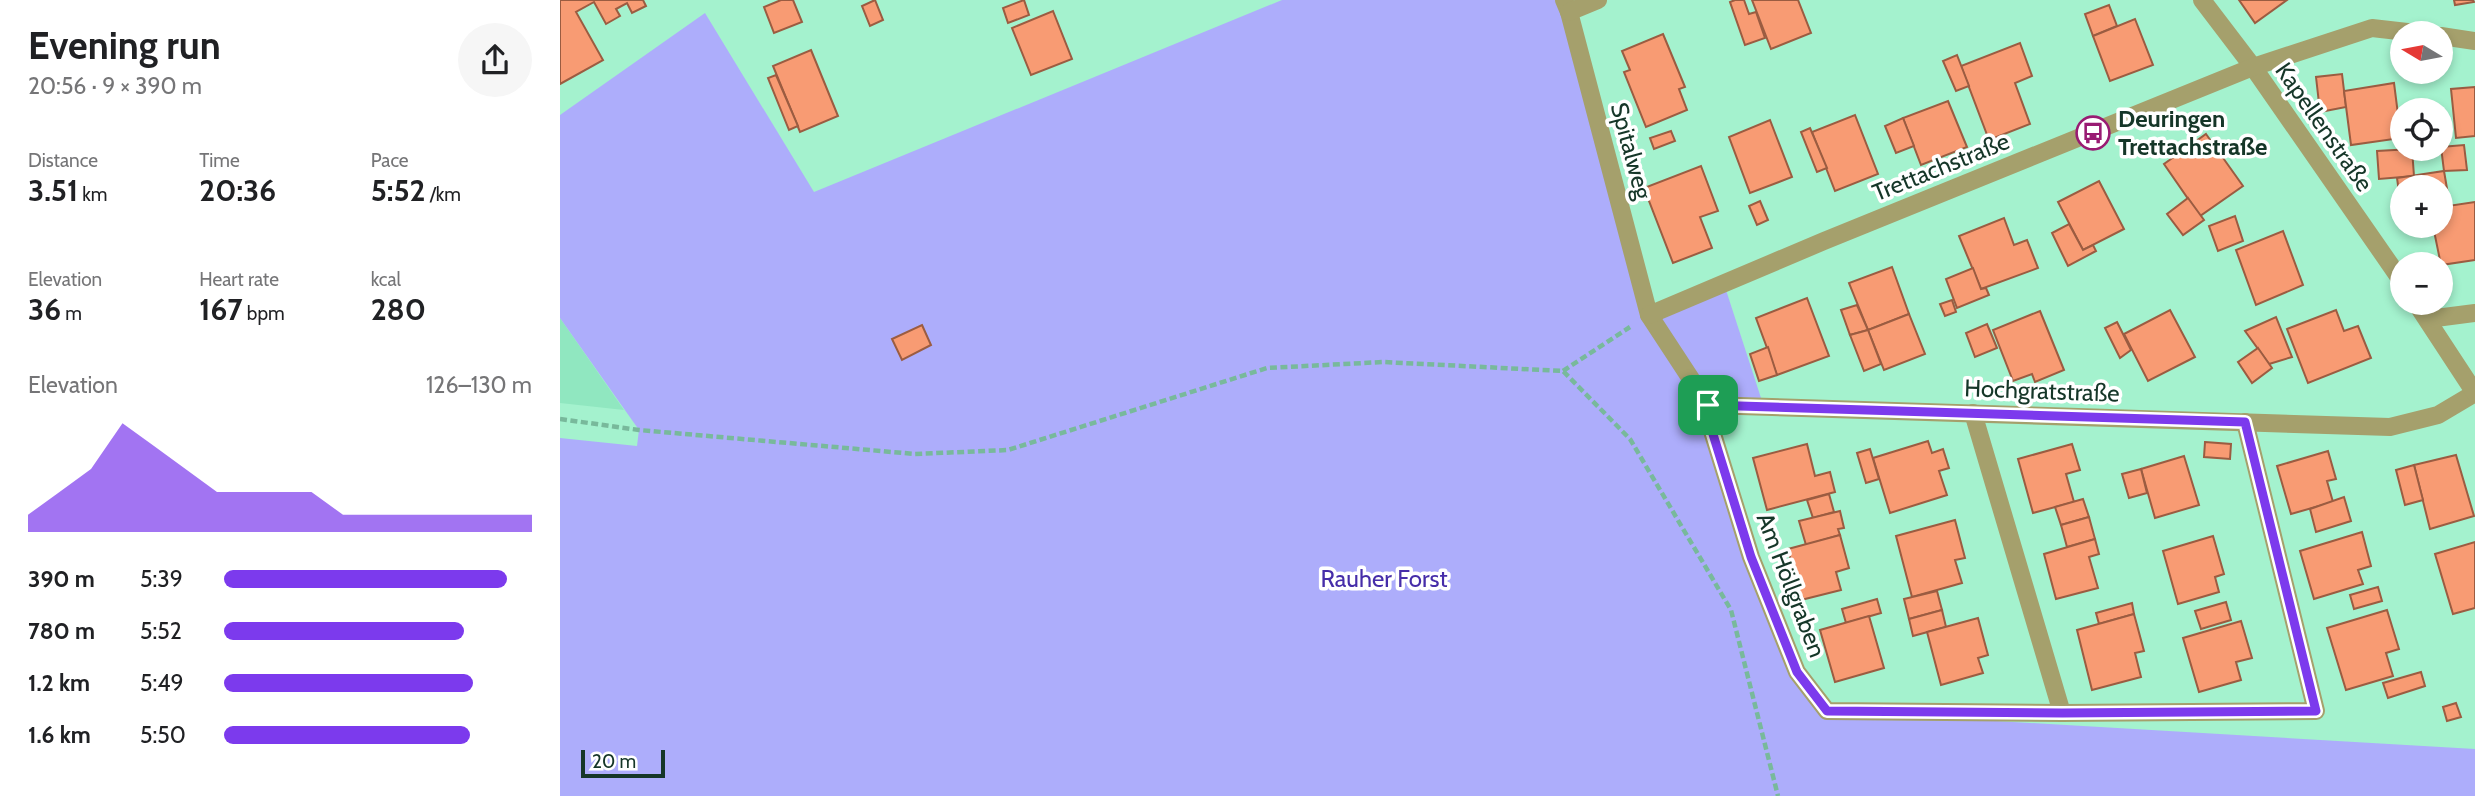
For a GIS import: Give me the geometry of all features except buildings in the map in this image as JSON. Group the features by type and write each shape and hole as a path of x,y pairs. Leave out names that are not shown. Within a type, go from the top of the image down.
{"street":[{"path":"1566,6 1598,0"},
{"name":"Kapellenstraße","path":"2202,0 2253,67 2390,264"},
{"name":"Spitalweg","path":"1566,6 1649,315"},
{"name":"Trettachstraße","path":"1649,315 2253,67 2372,28 2390,30"},
{"path":"2454,39 2475,41"},
{"path":"2428,319 2475,313"},
{"path":"1649,315 1708,405"},
{"path":"2425,315 2475,393"},
{"name":"Hochgratstraße","path":"1708,405 2390,427 2438,415 2475,393"},
{"name":"Am Höllgraben","path":"1708,405 1712,431 1751,557 1797,672 1827,711 2316,711 2245,422"},
{"path":"1973,413 2062,713"}],"path":[{"path":"560,419 639,430 915,454 1008,450 1268,368 1383,362 1563,371 1649,315"},
{"path":"1563,371 1630,439 1731,610 1778,796"}],"shaded area":[{"path":"560,318 624,410 560,403"}],"green space":[{"name":"Rauher Forst","path":"1282,0 1564,0 1649,315 1708,405 1781,631 1827,711 2475,749 2475,796 560,796 560,438 637,446 639,430 560,318 560,115 705,13 814,192"},
{"path":"1726,290 1761,398 1713,399 1659,319"}],"place":[{"name":"Deuringen Trettachstraße","path":"2093,133"}],"route":[{"path":"1708,405 2245,422 2316,711 1827,711 1797,672 1751,557 1712,431 1708,405"}]}
